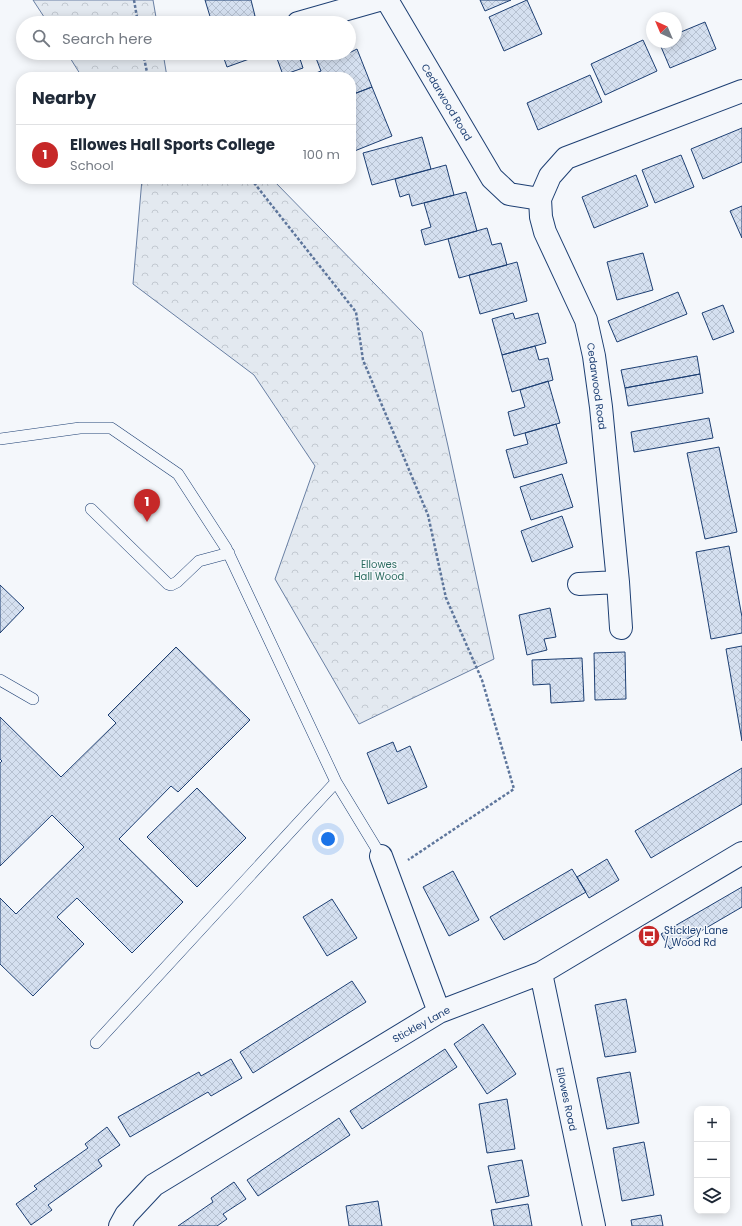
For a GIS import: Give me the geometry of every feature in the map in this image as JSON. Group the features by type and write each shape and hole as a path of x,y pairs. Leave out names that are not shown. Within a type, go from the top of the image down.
{"street":[{"path":"323,16 379,0"},
{"name":"Cedarwood Road","path":"387,0 492,178 509,194 540,199"},
{"name":"Cedarwood Road","path":"621,628 601,407 594,356 586,320 545,232 541,217 540,199 550,176 566,158 742,91"},
{"path":"579,584 618,582"},
{"name":"Stickley Lane","path":"120,1226 126,1215 154,1185 439,1012 540,973 742,853"},
{"path":"384,865 439,1012"},
{"name":"Ellowes Road","path":"540,973 594,1226"}],"lane":[{"path":"0,439 80,428 111,428 178,474 229,553 336,782 384,865"},
{"path":"91,509 171,586 199,561 229,553"},
{"path":"0,680 33,699"},
{"path":"96,1043 336,782"}],"path":[{"path":"134,0 137,16"},
{"path":"144,60 147,72"},
{"path":"255,184 356,312 363,360 428,515 446,598 482,680 514,789 384,865"}],"green space":[{"path":"33,0 153,0 156,16 43,16"},
{"path":"71,60 164,60 166,72 79,72"},
{"name":"Ellowes Hall Wood","path":"142,184 277,184 422,332 494,659 359,724 275,579 315,466 254,375 133,284"}],"building":[{"path":"205,0 251,0 255,16 210,16"},
{"path":"480,0 511,0 485,11"},
{"path":"527,0 542,34 504,51 489,17"},
{"path":"705,22 716,49 670,68 662,48 682,48 682,32"},
{"path":"643,40 657,71 605,95 591,64"},
{"path":"356,50 372,87 356,93 356,72 318,72 321,71 317,60 356,60"},
{"path":"224,60 246,60 227,67"},
{"path":"278,60 300,60 303,68 292,72 282,72"},
{"path":"590,75 602,102 538,130 527,103"},
{"path":"372,87 392,136 356,150 356,93"},
{"path":"742,128 742,162 703,179 691,149"},
{"path":"422,137 431,169 372,185 363,153"},
{"path":"681,155 694,187 655,203 642,170"},
{"path":"446,165 454,195 412,206 409,194 400,197 395,179"},
{"path":"636,175 648,206 594,228 582,197"},
{"path":"466,192 477,231 425,245 421,230 431,227 424,203"},
{"path":"742,206 742,238 730,211"},
{"path":"487,228 492,245 501,243 507,265 459,278 448,239"},
{"path":"643,253 653,290 617,300 607,262"},
{"path":"517,262 527,301 480,314 469,275"},
{"path":"678,292 687,314 617,342 608,321"},
{"path":"723,305 734,332 713,340 702,313"},
{"path":"513,313 515,319 538,313 546,343 502,355 492,319"},
{"path":"535,346 539,360 548,358 553,380 512,392 502,355"},
{"path":"697,356 700,374 625,388 621,370"},
{"path":"700,374 703,393 628,406 625,388"},
{"path":"548,381 560,423 514,436 508,412 525,407 520,390"},
{"path":"709,418 713,438 634,452 631,432"},
{"path":"556,424 567,463 514,478 506,450 528,444 525,433"},
{"path":"719,447 737,532 705,539 687,453"},
{"path":"562,474 573,507 531,520 520,487"},
{"path":"562,516 573,547 532,562 521,531"},
{"path":"729,546 742,617 742,633 711,639 696,552"},
{"path":"0,585 24,608 0,633"},
{"path":"550,608 556,637 544,639 547,650 527,655 519,615"},
{"path":"742,646 742,741 726,649"},
{"path":"176,647 250,720 178,792 171,786 119,839 183,902 132,953 77,898 57,917 84,944 33,996 0,964 0,898 16,914 84,847 52,815 0,866 0,763 2,761 0,759 0,717 61,777 116,723 108,715"},
{"path":"625,652 626,699 595,700 594,653"},
{"path":"582,658 584,701 551,703 550,684 533,685 532,660"},
{"path":"393,742 397,752 410,746 427,787 388,804 367,753"},
{"path":"742,768 742,804 651,858 635,831"},
{"path":"197,788 246,838 197,887 147,837"},
{"path":"607,859 619,880 589,898 577,877"},
{"path":"572,869 586,892 504,940 490,917"},
{"path":"453,871 479,920 449,936 423,887"},
{"path":"742,887 742,907 670,949 661,934"},
{"path":"332,899 357,938 327,956 303,917"},
{"path":"352,981 366,1002 253,1073 240,1052"},
{"path":"626,999 636,1052 605,1057 595,1005"},
{"path":"483,1024 516,1074 487,1094 454,1044"},
{"path":"445,1049 457,1067 362,1129 350,1111"},
{"path":"231,1059 242,1078 211,1096 208,1092 130,1137 118,1117 199,1072 201,1076"},
{"path":"630,1072 639,1123 607,1129 597,1078"},
{"path":"507,1099 515,1149 487,1153 479,1104"},
{"path":"339,1118 350,1135 258,1196 247,1180"},
{"path":"107,1127 120,1145 98,1160 102,1166 48,1205 52,1210 31,1225 16,1204 37,1189 34,1186 88,1148 85,1144"},
{"path":"644,1142 654,1195 622,1201 613,1148"},
{"path":"522,1160 529,1196 496,1203 488,1166"},
{"path":"234,1182 246,1199 223,1214 227,1219 217,1226 178,1226 213,1202 211,1198"},
{"path":"378,1201 382,1226 349,1226 346,1206"},
{"path":"528,1204 532,1226 494,1226 491,1210"},
{"path":"661,1215 663,1226 632,1226 631,1220"}],"place":[{"name":"Ellowes Hall Sports College","path":"147,522"},
{"name":"Stickley Lane / Wood Rd","path":"649,936"}]}
